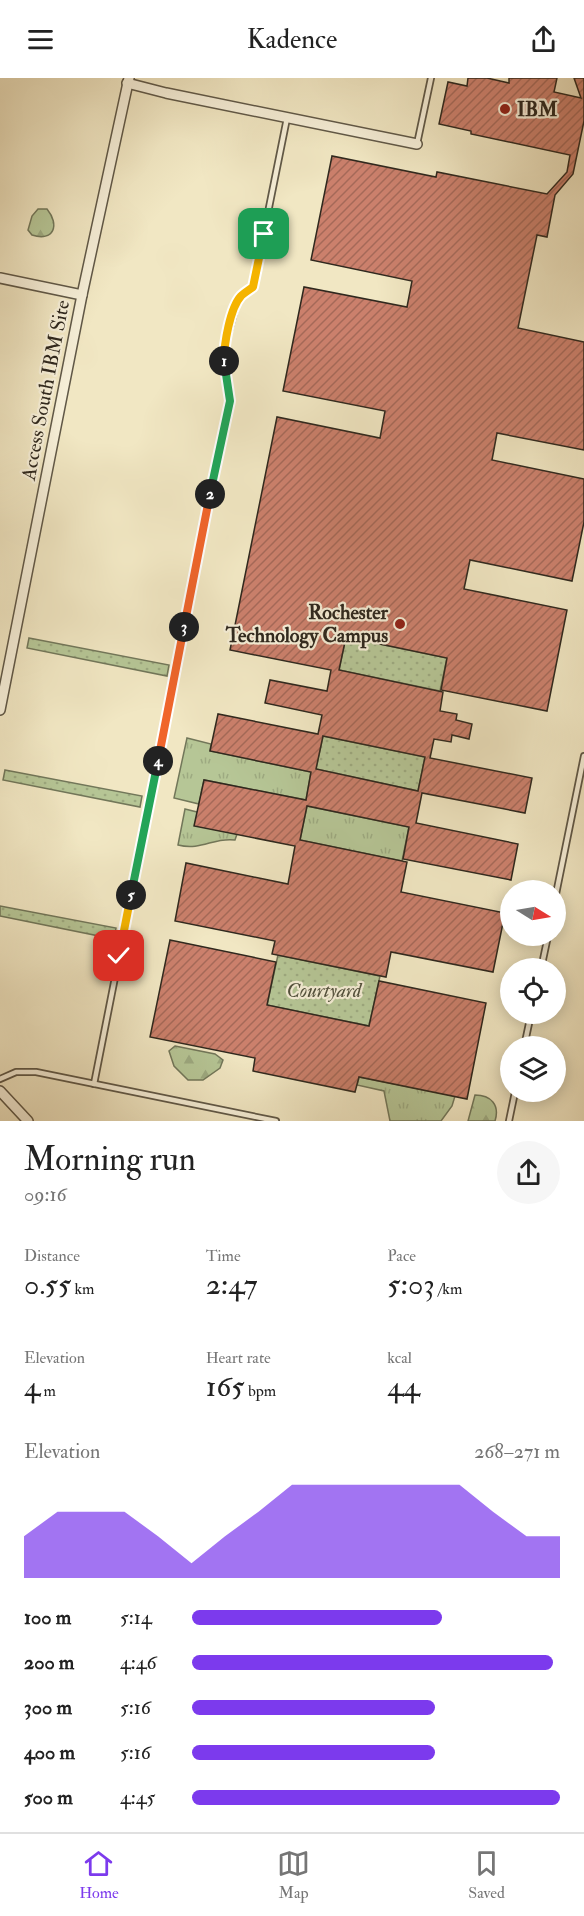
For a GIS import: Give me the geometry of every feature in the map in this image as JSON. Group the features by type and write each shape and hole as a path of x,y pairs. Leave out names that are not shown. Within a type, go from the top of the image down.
{"street":[{"path":"128,80 166,93 417,144"},
{"name":"Access South IBM Site","path":"0,710 82,294 128,80"},
{"path":"0,278 82,294"},
{"path":"0,1091 28,1121"}],"lane":[{"path":"417,144 431,78"},
{"path":"94,1084 209,498 228,416 230,393 224,367 224,349 237,302 253,287 287,118"},
{"path":"559,880 584,757"},
{"path":"0,1079 16,1072 27,1071 276,1121"},
{"path":"509,1121 513,1102"}],"green space":[{"path":"38,209 47,209 54,226 50,234 39,237 32,235 28,230 32,216"},
{"path":"346,637 447,658 440,691 339,670"},
{"path":"29,638 169,665 167,676 27,648"},
{"path":"323,736 425,757 418,791 316,769"},
{"path":"187,738 211,744 210,751 311,772 306,800 204,780 199,804 174,798"},
{"path":"5,770 142,796 140,807 3,780"},
{"path":"307,806 409,827 402,861 300,840"},
{"path":"185,809 197,812 237,834 235,840 220,840 194,846 178,845"},
{"path":"0,906 116,928 114,939 0,916"},
{"name":"Courtyard","path":"278,955 380,976 369,1026 267,1005"},
{"path":"175,1046 215,1054 223,1060 220,1068 203,1080 188,1080 174,1066 169,1051"},
{"path":"359,1077 455,1096 452,1106 441,1121 390,1121 384,1091 357,1085"},
{"path":"475,1095 481,1095 493,1102 496,1110 495,1121 468,1121"}],"building":[{"name":"Rochester Technology Campus","path":"468,78 487,78 509,83 509,78 557,78 554,92 581,98 574,78 584,78 584,121 573,174 555,195 547,237 537,235 518,328 584,342 584,450 497,433 492,460 584,479 584,522 572,581 470,560 464,589 567,610 547,711 441,690 447,658 346,637 339,670 443,692 440,711 457,714 456,720 472,724 469,739 452,735 451,742 434,739 430,758 532,778 525,813 422,793 416,823 518,844 511,880 403,859 409,827 307,806 300,840 407,862 401,892 500,912 500,938 493,972 391,952 386,977 272,954 275,941 175,921 186,863 288,884 295,846 194,826 204,780 306,800 311,772 210,751 218,714 318,734 322,715 265,703 270,680 327,691 331,670 230,650 277,417 380,438 385,411 283,391 304,287 407,307 412,281 311,260 332,156 436,177 437,172 547,194 567,172 570,155 471,134 471,131 439,124 448,82 467,86","holes":["323,736 425,757 418,791 316,769"]},
{"path":"170,940 276,962 267,1005 369,1026 379,981 486,1003 467,1099 359,1077 355,1092 253,1071 255,1058 150,1037"}],"place":[{"name":"IBM","path":"505,109"},
{"name":"Rochester Technology Campus","path":"400,624"}],"route":[{"path":"119,956 209,498 228,416 230,393 228,376 224,367 224,349 237,302 253,287 264,234"}]}
